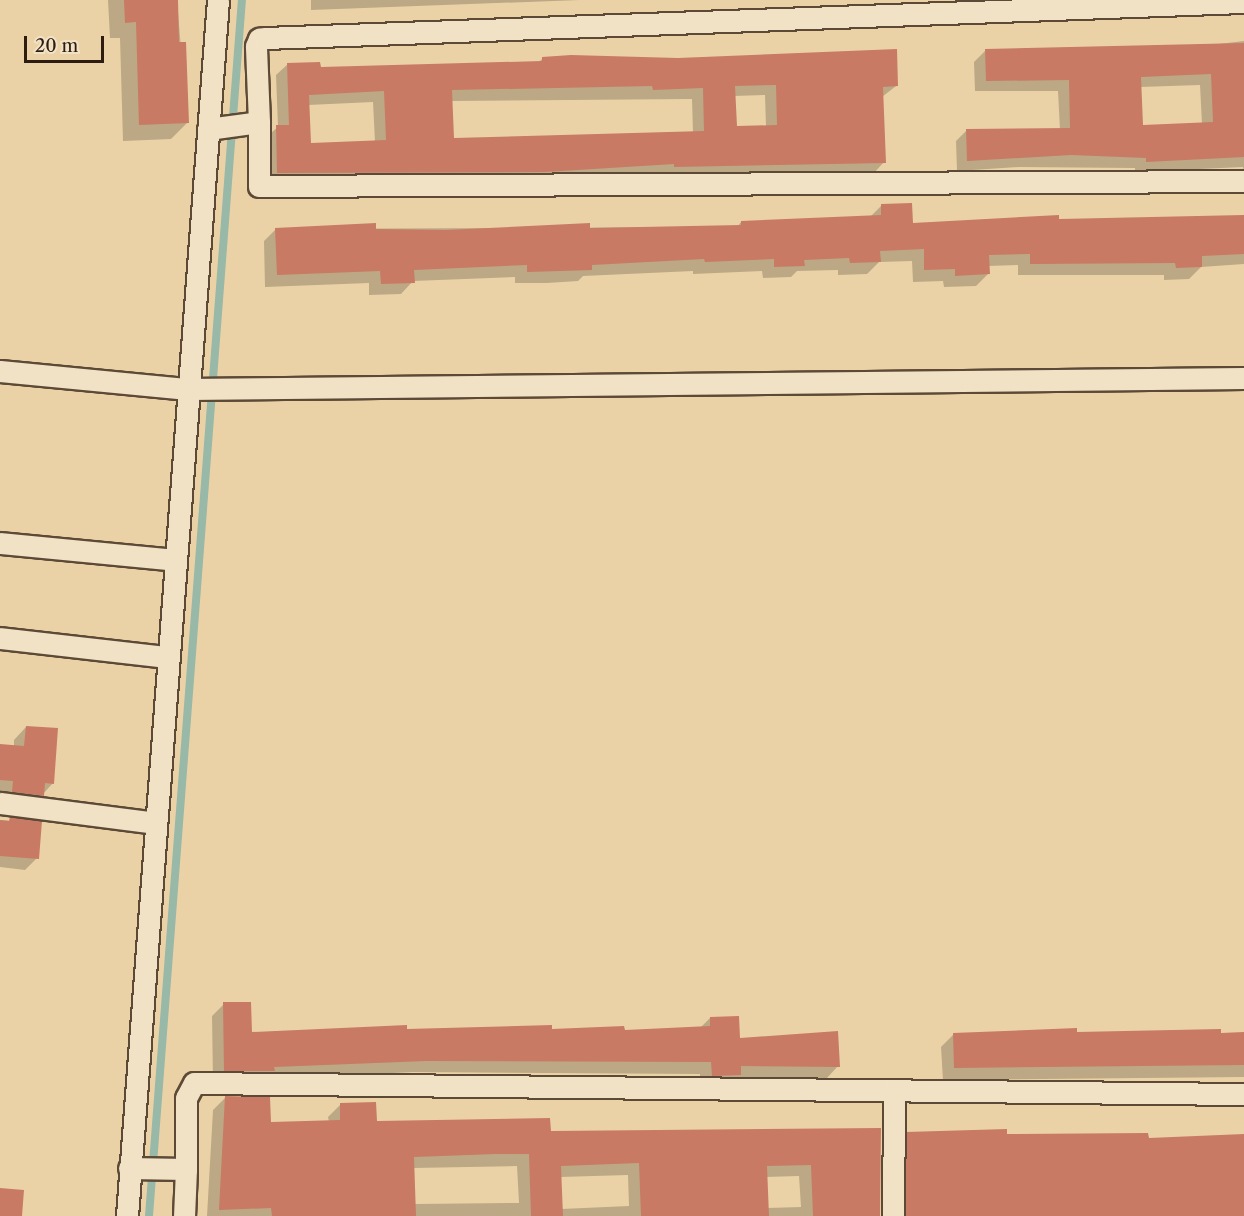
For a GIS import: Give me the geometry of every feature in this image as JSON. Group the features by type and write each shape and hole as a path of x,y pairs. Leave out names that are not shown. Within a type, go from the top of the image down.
{"street":[{"path":"127,1216 136,1168 156,823 188,389 214,129 218,0"},
{"path":"1244,2 265,38 260,39 256,46 253,122 259,186 1244,182"},
{"path":"214,129 253,122"},
{"path":"0,371 188,389 1244,378"},
{"path":"0,543 175,560"},
{"path":"0,638 168,657"},
{"path":"0,803 156,823"},
{"path":"184,1216 181,1169 186,1098 194,1083 1244,1094"},
{"path":"893,1216 894,1090"},
{"path":"136,1168 181,1169"}],"building":[{"path":"124,0 178,0 179,42 186,42 189,123 139,125 136,22 125,23"},
{"path":"1244,43 1244,157 1146,162 1146,158 1071,155 967,161 966,129 1070,128 1069,80 986,81 985,49","holes":["1211,74 1213,122 1143,125 1141,77"]},
{"path":"897,49 898,86 883,87 886,163 674,167 674,164 545,172 277,173 276,125 289,125 287,63 320,62 321,67 542,61 542,57 571,55 678,58","holes":["776,85 777,125 737,126 735,86","652,86 653,90 703,88 704,131 454,138 452,90","384,91 386,140 311,143 309,95"]},
{"path":"912,203 913,223 1059,215 1059,219 1244,215 1244,254 1202,256 1202,267 1176,268 1175,263 1030,264 1030,254 989,255 990,274 955,276 955,269 924,270 924,249 880,251 881,262 850,263 849,258 804,260 805,266 774,267 774,259 705,262 704,259 592,265 592,270 527,272 527,265 414,270 415,283 381,284 380,271 277,275 275,228 376,223 376,229 446,230 590,223 590,228 741,225 741,221 881,215 881,204"},
{"path":"26,726 58,728 54,784 45,783 44,796 12,792 13,781 0,780 0,744 24,746"},
{"path":"10,817 42,821 39,859 0,856 0,820 9,821"},
{"path":"223,1002 251,1002 252,1032 407,1025 407,1029 552,1025 552,1029 624,1026 625,1030 710,1026 710,1017 739,1016 740,1038 838,1031 840,1067 741,1066 741,1075 712,1076 711,1062 426,1061 274,1067 275,1071 224,1071"},
{"path":"1077,1028 1077,1032 1221,1029 1221,1033 1244,1032 1244,1065 954,1068 953,1033"},
{"path":"225,1096 270,1097 271,1122 340,1120 340,1103 376,1102 377,1121 550,1118 551,1131 881,1128 880,1216 813,1216 811,1165 767,1166 769,1216 641,1216 639,1163 561,1166 563,1216 531,1216 529,1154 414,1157 416,1216 272,1216 271,1208 219,1210"},
{"path":"1007,1129 1007,1134 1148,1133 1149,1138 1244,1134 1244,1216 906,1216 906,1132"},
{"path":"0,1188 24,1190 22,1216 0,1216"}],"waterway":[{"path":"149,1216 242,0"}]}
